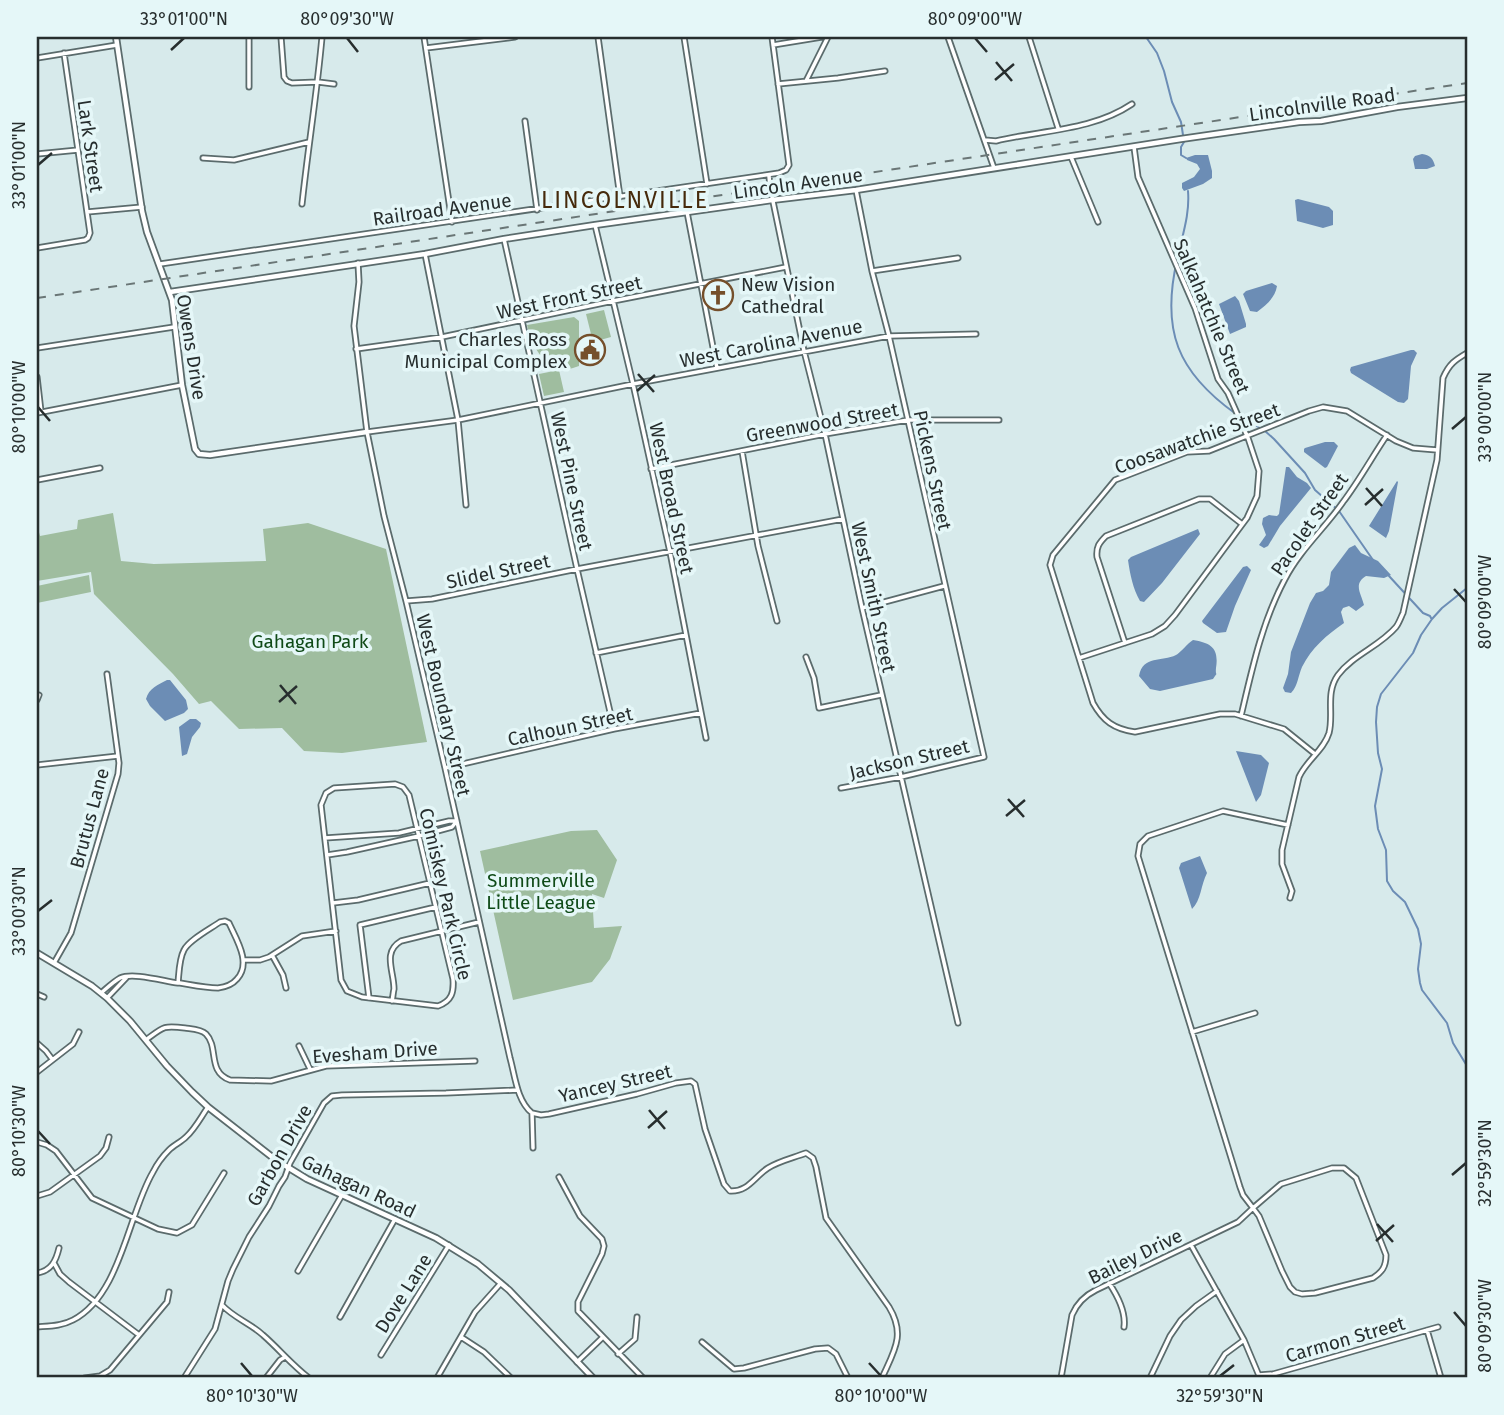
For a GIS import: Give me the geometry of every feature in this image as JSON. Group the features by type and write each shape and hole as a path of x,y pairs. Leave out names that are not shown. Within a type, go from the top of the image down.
{"street":[{"name":"Owens Drive","path":"117,37 142,207 147,232 172,300 182,385 195,449 203,455 367,432"},
{"path":"249,37 249,87"},
{"path":"281,37 284,76 287,81 334,83"},
{"path":"302,204 322,37"},
{"path":"424,37 452,222"},
{"path":"426,48 512,37"},
{"path":"598,37 620,197"},
{"path":"684,37 707,184"},
{"path":"769,176 786,170 789,164 772,37"},
{"path":"773,45 821,37"},
{"path":"806,80 828,37"},
{"path":"948,37 994,168"},
{"path":"1030,37 1058,129"},
{"path":"37,58 117,45"},
{"name":"Lark Street","path":"37,248 85,240 90,233 64,53"},
{"path":"778,84 884,71"},
{"name":"Lincolnville Road","path":"1181,139 1467,98"},
{"path":"985,140 996,141 1078,126 1111,116 1132,104"},
{"path":"525,121 537,210"},
{"name":"Lincoln Avenue","path":"170,292 425,254 595,225 856,190 1181,139"},
{"path":"203,158 234,160 309,142"},
{"name":"Salkahatchie Street","path":"1079,658 1152,634 1165,626 1242,524 1257,496 1259,471 1247,436 1219,379 1195,308 1138,177 1134,147"},
{"path":"37,154 78,150"},
{"path":"1072,156 1098,222"},
{"name":"Railroad Avenue","path":"160,264 769,176"},
{"name":"West Smith Street","path":"769,176 804,351 958,1023"},
{"name":"Pickens Street","path":"856,190 872,271 984,757"},
{"path":"87,212 142,207"},
{"path":"687,212 717,368"},
{"name":"West Broad Street","path":"595,225 670,552 706,738"},
{"name":"West Pine Street","path":"505,239 576,569 614,729"},
{"path":"425,254 458,420 466,505"},
{"path":"872,271 958,258"},
{"name":"West Boundary Street","path":"358,263 359,282 354,326 367,432 384,516 445,768 518,1090 525,1106 532,1113 533,1148"},
{"name":"West Front Street","path":"356,349 442,337 786,267"},
{"path":"172,300 184,289"},
{"path":"37,348 174,327"},
{"name":"West Carolina Avenue","path":"367,432 458,420 889,336 976,334"},
{"path":"1290,898 1292,891 1282,864 1282,850 1299,778 1303,768 1324,744 1329,732 1332,685 1347,665 1396,626 1403,612 1437,460 1443,378 1453,361 1467,353"},
{"path":"37,377 39,412 182,385"},
{"name":"Coosawatchie Street","path":"1315,754 1284,729 1241,716 1220,714 1135,732 1110,724 1100,716 1093,703 1050,565 1054,555 1115,480 1187,452 1209,451 1323,407 1347,411 1413,448 1437,450"},
{"name":"Greenwood Street","path":"651,469 908,419 999,420"},
{"name":"Pacolet Street","path":"1241,716 1260,638 1286,576 1343,503 1387,435"},
{"path":"742,450 756,536 777,621"},
{"path":"37,480 100,468"},
{"path":"1125,643 1097,557 1099,543 1106,536 1199,499 1210,499 1242,524"},
{"name":"Slidel Street","path":"406,601 432,599 843,519"},
{"path":"862,608 944,586"},
{"path":"596,653 686,635"},
{"path":"806,657 814,678 819,708 881,695"},
{"name":"Brutus Lane","path":"53,963 71,933 118,774 107,674"},
{"path":"37,700 39,695"},
{"name":"Calhoun Street","path":"445,768 614,729 701,713"},
{"path":"37,765 118,756"},
{"name":"Jackson Street","path":"841,788 984,757"},
{"name":"Comiskey Park Circle","path":"395,784 409,795 417,829 453,979 451,998 438,1006 369,998 351,994 344,986 341,980 322,801 330,790 395,784"},
{"path":"1253,1208 1281,1184 1332,1168 1344,1168 1356,1178 1386,1255 1386,1265 1380,1274 1373,1278 1315,1293 1302,1294 1290,1287 1259,1216 1243,1195 1138,856 1140,844 1147,836 1223,811 1289,825"},
{"path":"325,838 399,833 457,821"},
{"path":"327,855 419,836 452,827 457,821"},
{"path":"333,903 358,900 430,883"},
{"path":"369,998 360,925 436,907"},
{"path":"101,993 122,977 217,988 228,986 242,974 244,964 229,923 220,922 183,950 177,983"},
{"path":"392,1000 394,988 390,955 393,947 401,941 479,922"},
{"path":"243,960 260,960 302,936 336,931"},
{"name":"Gahagan Road","path":"37,953 107,998 124,1014 167,1066 208,1107 276,1160 307,1180 395,1219 470,1258 500,1283 593,1378"},
{"path":"272,955 283,975 286,988"},
{"path":"107,998 127,977"},
{"path":"37,994 44,997"},
{"path":"1192,1032 1255,1013"},
{"name":"Evesham Drive","path":"146,1040 161,1028 169,1026 197,1029 206,1033 218,1071 230,1080 271,1080 326,1066 475,1061"},
{"path":"37,1072 73,1044 79,1032"},
{"path":"37,1043 52,1060"},
{"path":"299,1046 310,1069"},
{"name":"Yancey Street","path":"532,1113 549,1114 691,1081 695,1084 705,1129 724,1184 730,1191 737,1192 767,1169 806,1153 813,1158 826,1218 896,1320 899,1331 896,1346 882,1378"},
{"name":"Garbon Drive","path":"184,1378 213,1335 233,1269 324,1103 332,1096 518,1090"},
{"path":"37,1327 74,1320 95,1301 115,1267 153,1172 168,1151 187,1137 208,1107"},
{"path":"37,1196 50,1192 100,1156 106,1149 109,1137"},
{"path":"37,1142 56,1151 92,1198 133,1218 177,1233 192,1225 224,1173"},
{"path":"559,1177 580,1216 603,1243 602,1254 577,1305 579,1314 643,1378"},
{"path":"298,1271 342,1195"},
{"name":"Bailey Drive","path":"1061,1378 1069,1324 1075,1307 1087,1294 1238,1222 1253,1208"},
{"path":"340,1317 395,1219"},
{"name":"Dove Lane","path":"382,1355 449,1245"},
{"path":"1191,1245 1244,1340 1260,1377"},
{"path":"37,1273 47,1270 54,1263 59,1248"},
{"path":"54,1263 60,1274 139,1335"},
{"path":"437,1378 475,1312 500,1283"},
{"path":"1109,1283 1121,1309 1124,1327"},
{"path":"1150,1378 1170,1336 1181,1320 1217,1291"},
{"path":"85,1378 100,1376 110,1370 167,1302 169,1292"},
{"path":"222,1305 229,1313 255,1328 309,1378"},
{"path":"618,1354 635,1339 638,1317"},
{"name":"Carmon Street","path":"1260,1377 1438,1327"},
{"path":"1427,1330 1441,1378"},
{"path":"461,1337 484,1352 510,1378"},
{"path":"577,1362 602,1338"},
{"path":"1210,1378 1225,1354 1244,1340"},
{"path":"702,1342 734,1369 828,1348 836,1354 848,1378"},
{"path":"266,1378 285,1357"}],"green space":[{"path":"604,310 611,337 593,342 586,314"},
{"path":"574,317 579,321 579,366 559,368 545,361 532,340 527,325"},
{"path":"559,370 564,392 544,396 539,374"},
{"name":"Gahagan Park","path":"113,513 121,561 154,564 266,561 263,529 308,523 386,549 427,742 342,753 304,751 282,728 239,729 211,701 199,704 94,594 91,572 37,581 37,525 40,536 77,529 78,520"},
{"path":"89,575 91,592 37,603 37,586"},
{"name":"Summerville Little League","path":"597,830 617,860 604,898 592,894 594,928 622,926 610,959 592,982 513,1000 480,851 571,831"}],"water":[{"path":"1422,154 1431,157 1435,166 1415,169 1413,159"},
{"path":"1208,155 1212,178 1184,191 1182,183 1194,177 1200,169 1186,158"},
{"path":"1295,200 1329,207 1333,211 1333,225 1323,228 1297,221"},
{"path":"1272,283 1277,286 1272,298 1257,312 1250,311 1243,294"},
{"path":"1235,296 1246,327 1230,334 1219,304"},
{"path":"1411,350 1417,353 1411,366 1408,399 1404,403 1351,373 1351,367"},
{"path":"1334,442 1338,446 1325,468 1304,452 1304,449"},
{"path":"1286,467 1311,488 1264,548 1259,545 1266,535 1263,518 1279,514"},
{"path":"1397,481 1389,531 1386,538 1369,526"},
{"path":"1198,529 1200,534 1162,583 1144,602 1140,601 1135,592 1128,560"},
{"path":"1355,545 1361,553 1378,561 1391,575 1384,578 1366,576 1362,579 1359,589 1364,605 1356,611 1349,606 1343,608 1341,612 1344,623 1315,648 1302,667 1291,693 1285,692 1283,688 1291,652 1310,603 1316,593 1329,585 1331,572 1349,548"},
{"path":"1247,566 1251,570 1226,632 1217,633 1202,621 1243,567"},
{"path":"1193,640 1213,648 1216,674 1213,679 1160,691 1150,689 1139,676 1144,665 1176,655"},
{"path":"170,680 186,700 188,709 165,721 146,699 152,689"},
{"path":"190,719 201,723 192,737 187,754 182,756 179,727"},
{"path":"1236,751 1261,755 1269,763 1261,795 1256,802"},
{"path":"1200,856 1207,873 1192,909 1179,868 1181,863"}],"waterway":[{"path":"1146,37 1157,53 1164,71 1183,135"},
{"path":"1184,142 1181,155 1186,158"},
{"path":"1188,191 1187,217 1173,285 1173,328 1178,348 1187,365 1200,382 1236,414"},
{"path":"1241,417 1260,428"},
{"path":"1265,431 1305,473 1315,490 1339,511 1373,560"},
{"path":"1389,576 1423,613 1431,618"},
{"path":"1467,588 1432,619 1413,653 1381,694 1376,722 1382,769 1375,806 1378,829 1386,850 1387,881 1405,902 1418,929 1421,944 1418,969 1422,990 1447,1023 1453,1043 1467,1066"}],"railway":[{"path":"37,298 1467,83"}],"place":[{"name":"New Vision Cathedral","path":"718,295"},
{"name":"Charles Ross Municipal Complex","path":"590,350"}],"district":[{"name":"LINCOLNVILLE","path":"625,200"}]}
